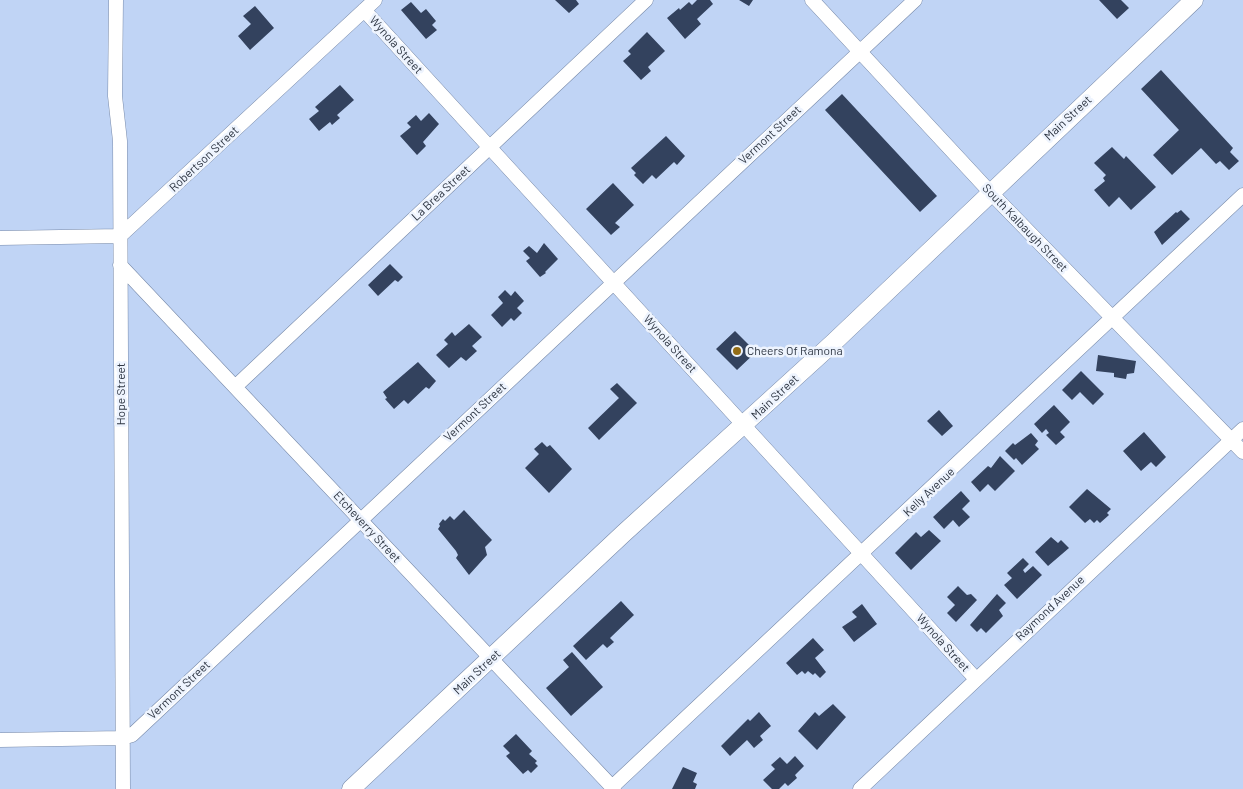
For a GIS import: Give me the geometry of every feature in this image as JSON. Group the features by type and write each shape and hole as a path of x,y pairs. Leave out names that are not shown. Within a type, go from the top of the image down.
{"main road":[{"name":"Main Street","path":"351,789 624,533 744,426 1194,0"}],"street":[{"name":"Hope Street","path":"116,0 115,96 120,141 123,789"},
{"name":"Robertson Street","path":"120,236 375,0"},
{"name":"La Brea Street","path":"235,387 646,0"},
{"name":"South Kalbaugh Street","path":"812,0 990,192 1243,452"},
{"name":"Vermont Street","path":"122,738 132,735 915,0"},
{"name":"Wynola Street","path":"364,10 975,678"},
{"name":"Kelly Avenue","path":"613,788 1243,195"},
{"path":"0,238 120,236"},
{"name":"Etcheverry Street","path":"120,265 361,519 490,660 613,788"},
{"name":"Raymond Avenue","path":"860,789 975,678 1243,429"},
{"path":"0,740 122,738"}],"building":[{"path":"555,0 576,0 579,4 569,13"},
{"path":"697,0 710,0 713,4 697,19 701,24 685,39 667,18 689,2 692,5"},
{"path":"739,0 753,0 749,6"},
{"path":"1099,0 1121,0 1129,8 1117,19"},
{"path":"411,2 421,13 426,9 436,21 432,25 437,30 426,39 401,10"},
{"path":"255,6 274,28 250,50 238,36 251,24 243,16"},
{"path":"647,32 665,51 648,67 651,71 641,80 623,61 631,54 628,51"},
{"path":"1161,70 1233,148 1230,152 1239,161 1229,170 1220,161 1216,164 1201,148 1172,175 1153,155 1179,130 1141,89"},
{"path":"340,85 354,100 337,115 340,118 332,125 330,122 319,131 309,119 319,111 315,107"},
{"path":"842,94 937,196 920,212 825,110"},
{"path":"429,113 439,124 423,142 426,146 417,155 400,136 411,127 407,123 416,115 421,121"},
{"path":"666,136 685,156 677,165 674,162 656,179 652,175 643,184 634,175 636,173 631,168"},
{"path":"1112,147 1124,159 1126,156 1156,187 1131,210 1119,197 1109,207 1094,190 1105,181 1103,178 1106,175 1094,163"},
{"path":"613,183 634,205 615,223 620,227 611,235 586,209"},
{"path":"1181,210 1190,219 1162,245 1154,232 1176,212"},
{"path":"544,243 558,259 540,277 526,261 530,258 523,251 529,246 537,253"},
{"path":"390,264 403,277 398,282 395,280 378,296 368,285"},
{"path":"505,290 511,296 515,291 524,301 517,308 522,313 514,321 511,318 502,327 491,315 503,303 498,297"},
{"path":"469,324 482,337 472,346 477,351 466,361 461,357 449,368 436,355 448,344 444,340 452,332 455,336"},
{"path":"735,331 756,352 737,370 716,349"},
{"path":"1098,355 1136,361 1134,373 1127,374 1126,379 1114,377 1114,373 1096,371"},
{"path":"418,362 436,381 429,389 426,387 408,404 404,400 394,409 385,399 387,398 383,392"},
{"path":"1081,371 1104,394 1093,405 1080,392 1072,400 1062,390"},
{"path":"617,383 637,403 599,440 588,428 619,398 610,389"},
{"path":"1054,405 1070,422 1060,432 1065,437 1056,445 1046,435 1049,433 1046,429 1042,433 1034,424"},
{"path":"939,410 953,426 942,436 927,421"},
{"path":"1144,432 1166,457 1156,467 1151,462 1141,471 1123,451"},
{"path":"1031,433 1038,441 1035,445 1039,449 1022,465 1016,458 1014,460 1005,451 1013,443 1015,445"},
{"path":"542,442 547,447 550,445 572,469 549,493 525,468 539,454 534,449"},
{"path":"1000,456 1015,471 995,491 988,484 980,492 971,482 988,466 991,468"},
{"path":"1087,489 1111,509 1107,513 1109,515 1100,523 1097,520 1094,523 1090,519 1085,523 1069,507"},
{"path":"961,491 970,501 962,509 970,517 959,527 953,520 944,529 933,517"},
{"path":"464,510 492,540 485,547 487,555 469,575 456,558 458,555 456,551 438,529 443,519 445,521 450,516 454,520"},
{"path":"929,530 941,541 911,570 895,553 916,532 921,537"},
{"path":"1051,537 1058,543 1061,540 1069,548 1048,566 1035,552"},
{"path":"1023,558 1029,564 1023,570 1025,573 1033,566 1042,575 1017,599 1004,585 1012,578 1007,573"},
{"path":"958,586 967,595 971,594 977,600 956,622 947,613 955,605 947,597"},
{"path":"997,594 1006,603 999,610 1003,616 986,633 981,628 977,632 970,625"},
{"path":"621,601 634,615 610,638 614,642 607,648 603,644 586,660 573,646"},
{"path":"862,604 877,624 854,642 842,627 857,617 852,612"},
{"path":"813,638 824,650 815,658 826,672 820,678 815,673 813,675 808,671 805,674 802,671 797,675 786,663"},
{"path":"572,652 603,687 571,716 546,688 569,667 563,660"},
{"path":"833,704 846,717 817,750 798,731 815,712 819,716"},
{"path":"759,712 771,726 760,736 763,740 754,748 747,740 730,756 721,746 748,719 750,721"},
{"path":"516,734 532,751 529,754 537,761 535,763 538,766 531,773 528,770 523,774 506,756 510,753 503,746"},
{"path":"795,756 804,766 795,775 797,778 788,786 785,783 779,789 772,789 763,780 775,769 771,765 780,757 787,764"},
{"path":"683,767 697,773 693,782 697,784 695,789 672,789"}],"place":[{"name":"Cheers Of Ramona","path":"737,351"}]}
